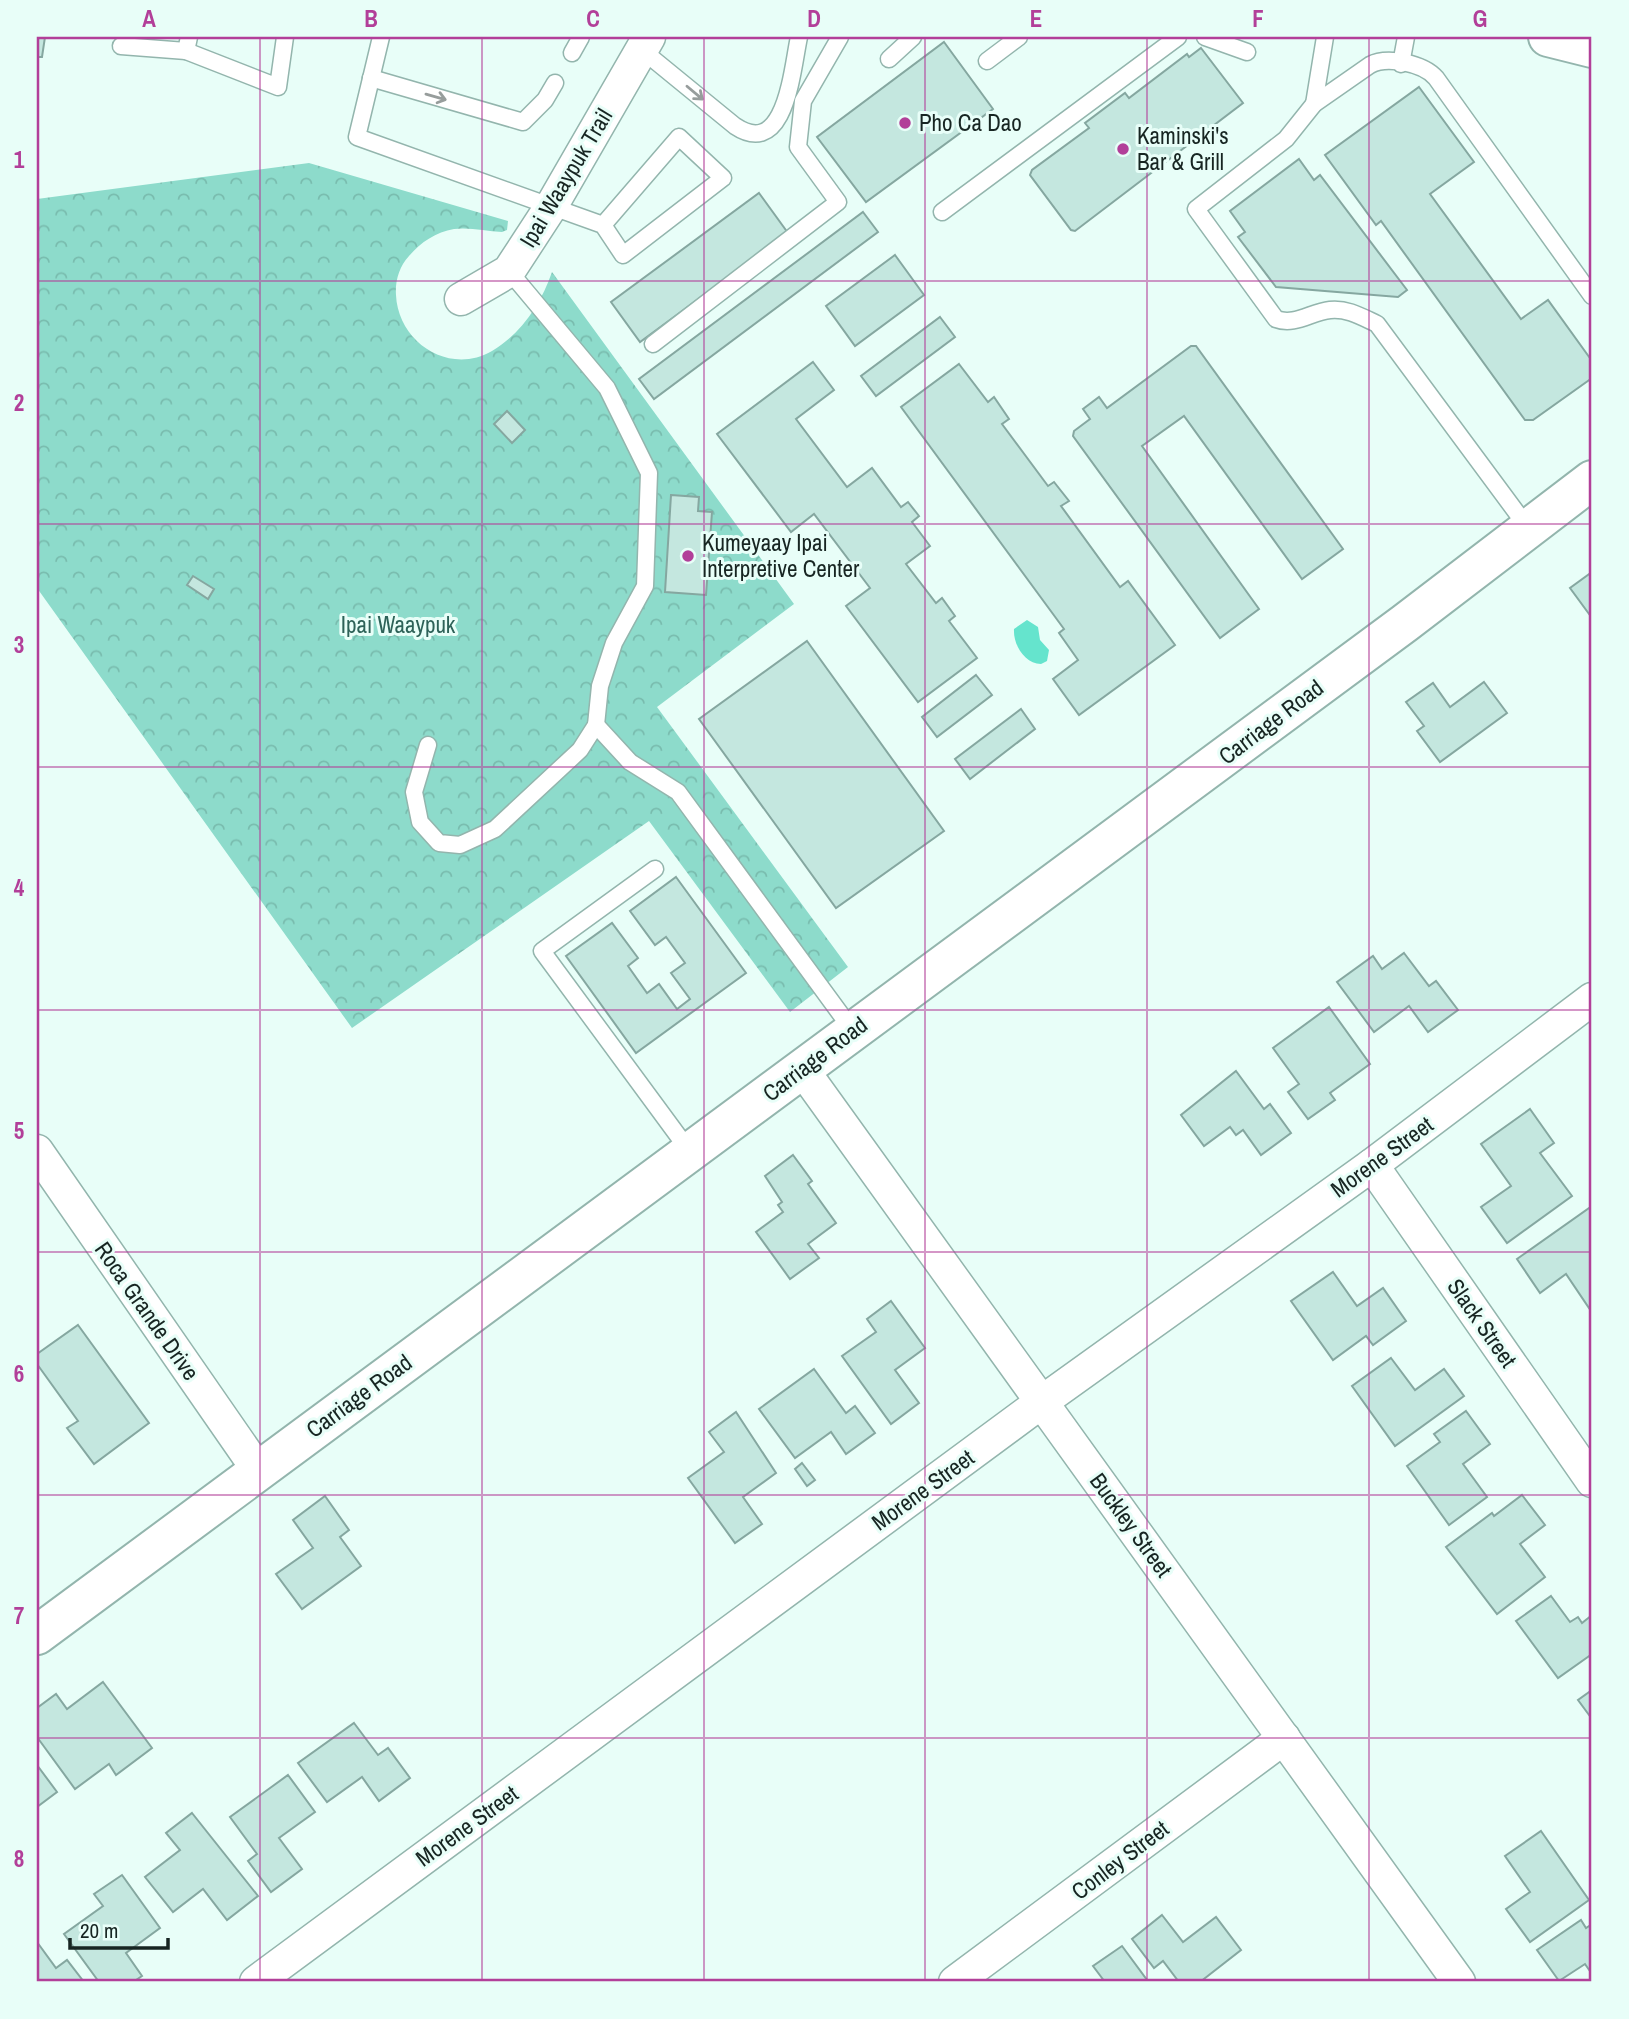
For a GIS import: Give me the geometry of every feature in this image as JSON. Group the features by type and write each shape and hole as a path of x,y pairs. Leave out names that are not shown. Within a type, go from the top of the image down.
{"street":[{"path":"1548,37 1592,48"},
{"name":"Ipai Waaypuk Trail","path":"461,299 509,271 552,205 646,43"},
{"name":"Carriage Road","path":"37,1635 1592,480"},
{"name":"Morene Street","path":"256,1982 1043,1401 1371,1165 1592,999"},
{"name":"Buckley Street","path":"802,1069 1459,1982"},
{"name":"Roca Grande Drive","path":"37,1152 258,1470"},
{"name":"Slack Street","path":"1371,1165 1592,1481"},
{"name":"Conley Street","path":"956,1982 1284,1738"}],"lane":[{"path":"121,47 187,44 278,88 285,37"},
{"path":"381,37 357,137 603,225 623,255 723,178 680,137 603,225"},
{"path":"572,53 581,37"},
{"path":"646,43 734,126 748,135 756,136 769,129 781,115 799,37"},
{"path":"653,344 838,202 797,147 803,101 840,37"},
{"path":"889,59 912,37"},
{"path":"987,61 1019,37"},
{"path":"942,212 1178,37"},
{"path":"1205,37 1247,52"},
{"path":"1314,104 1325,37"},
{"path":"1401,64 1406,37"},
{"path":"1528,528 1377,324 1341,310 1329,310 1285,322 1276,319 1200,217 1198,205 1286,139 1314,104 1379,60 1424,69 1436,78 1592,296"},
{"path":"371,78 523,122 545,100 555,83"},
{"path":"428,745 414,792 420,822 439,843 460,845 495,829 580,750 597,724 600,687 614,643 645,586 649,473 607,388 509,271"},
{"path":"597,724 630,762 678,792 853,1031"},
{"path":"655,869 542,951 690,1152"}],"green space":[{"name":"Ipai Waaypuk","path":"309,163 508,221 507,230 502,232 466,228 447,230 429,238 414,251 398,274 396,285 399,312 406,327 416,340 443,357 476,358 492,351 521,327 536,307 552,272 794,604 657,707 848,967 790,1012 649,821 352,1028 37,588 37,199"}],"shaded area":[{"path":"1027,620 1038,627 1040,640 1049,650 1047,661 1041,664 1025,657 1014,635 1014,629"}],"building":[{"path":"37,37 45,37 42,57 37,57"},
{"name":"Pho Ca Dao","path":"944,42 993,109 866,202 817,137"},
{"name":"Kaminski's Bar & Grill","path":"1201,48 1243,103 1075,231 1071,230 1030,175 1032,170 1089,128 1085,123 1125,93 1129,98 1187,54 1189,57"},
{"path":"1419,87 1474,162 1430,194 1521,319 1548,300 1592,361 1592,378 1533,420 1525,420 1381,221 1376,225 1325,155"},
{"path":"1299,159 1314,180 1320,175 1407,290 1398,297 1276,287 1238,237 1245,232 1230,211"},
{"path":"759,193 788,233 640,342 611,302"},
{"path":"863,212 878,232 654,399 639,379"},
{"path":"895,255 924,295 855,346 826,306"},
{"path":"940,317 955,337 876,396 861,376"},
{"path":"1191,346 1196,346 1343,549 1302,579 1184,416 1142,446 1259,609 1220,638 1073,436 1074,431 1090,419 1083,409 1099,397 1107,408"},
{"path":"813,362 834,390 796,419 847,487 872,468 901,507 908,502 919,516 912,522 930,546 906,564 936,603 942,598 955,616 949,621 977,658 918,702 846,606 870,588 814,514 791,532 717,434"},
{"path":"959,364 988,402 994,397 1009,419 1002,424 1048,486 1054,482 1069,501 1061,506 1120,587 1128,581 1175,645 1079,715 1053,679 1078,660 1059,633 1064,629 901,407"},
{"path":"507,411 525,430 512,443 494,424"},
{"name":"Kumeyaay Ipai Interpretive Center","path":"671,495 699,497 698,511 712,512 706,595 665,592"},
{"path":"1592,572 1592,618 1570,588"},
{"path":"193,576 214,589 208,599 187,585"},
{"path":"807,641 944,831 836,908 699,719"},
{"path":"976,675 992,695 937,737 922,717"},
{"path":"1484,682 1507,713 1440,762 1417,731 1424,726 1406,702 1433,683 1450,707"},
{"path":"1021,709 1035,729 970,779 955,759"},
{"path":"676,877 746,973 636,1053 566,956 612,923 638,958 628,966 647,993 659,984 677,1009 690,999 671,973 685,963 666,937 655,945 630,911"},
{"path":"1404,953 1429,986 1436,981 1458,1010 1428,1032 1409,1006 1374,1032 1337,982 1373,956 1382,969"},
{"path":"1329,1007 1370,1064 1330,1093 1335,1100 1308,1119 1288,1092 1299,1084 1273,1048"},
{"path":"1236,1071 1264,1109 1270,1104 1291,1133 1261,1155 1243,1130 1236,1135 1230,1127 1204,1146 1181,1115"},
{"path":"1530,1109 1554,1143 1540,1153 1572,1196 1507,1243 1481,1207 1511,1186 1481,1144"},
{"path":"793,1155 812,1181 808,1184 836,1223 808,1244 819,1258 790,1279 756,1232 783,1212 778,1205 782,1202 765,1176"},
{"path":"1592,1206 1592,1306 1589,1308 1566,1274 1540,1293 1517,1259"},
{"path":"1333,1272 1357,1306 1383,1288 1406,1321 1373,1345 1366,1336 1333,1360 1291,1301"},
{"path":"891,1301 925,1348 895,1370 919,1403 891,1424 842,1356 876,1332 867,1319"},
{"path":"78,1325 149,1423 94,1464 67,1428 78,1421 37,1364 37,1354"},
{"path":"1391,1358 1415,1390 1444,1369 1464,1396 1395,1446 1352,1386"},
{"path":"814,1369 846,1413 855,1406 875,1433 846,1454 831,1432 795,1458 759,1409"},
{"path":"1466,1411 1490,1444 1463,1464 1487,1497 1449,1525 1407,1466 1440,1442 1434,1434"},
{"path":"736,1412 776,1473 743,1497 762,1524 735,1543 688,1478 724,1452 709,1432"},
{"path":"802,1463 815,1480 807,1486 795,1469"},
{"path":"1522,1495 1545,1525 1520,1544 1545,1577 1497,1614 1446,1547"},
{"path":"325,1496 349,1530 340,1537 361,1566 302,1609 276,1574 313,1548 293,1520"},
{"path":"1551,1596 1570,1622 1578,1617 1582,1623 1592,1615 1592,1654 1558,1678 1516,1621"},
{"path":"103,1682 152,1748 116,1775 109,1764 75,1789 37,1737 37,1708 56,1694 67,1709"},
{"path":"1592,1690 1592,1719 1578,1700"},
{"path":"354,1723 378,1755 388,1748 410,1778 379,1801 362,1777 327,1802 298,1763"},
{"path":"37,1765 57,1792 37,1807"},
{"path":"288,1775 315,1812 279,1838 302,1869 271,1892 248,1861 257,1854 230,1817"},
{"path":"192,1813 258,1896 227,1920 203,1889 173,1912 145,1877 180,1850 166,1833"},
{"path":"1541,1831 1589,1900 1530,1942 1506,1909 1530,1892 1505,1856"},
{"path":"122,1875 160,1928 126,1953 142,1976 133,1982 99,1982 64,1934 103,1906 94,1894"},
{"path":"1162,1915 1183,1942 1216,1917 1241,1950 1200,1982 1179,1982 1163,1961 1154,1968 1132,1939"},
{"path":"1581,1920 1586,1928 1592,1924 1592,1974 1585,1964 1559,1981 1537,1950"},
{"path":"37,1942 56,1968 67,1960 84,1982 37,1982"},
{"path":"1122,1946 1147,1980 1105,1982 1093,1966"}],"place":[{"name":"Pho Ca Dao","path":"905,123"},
{"name":"Kaminski's Bar & Grill","path":"1123,149"},
{"name":"Kumeyaay Ipai Interpretive Center","path":"688,556"}]}
